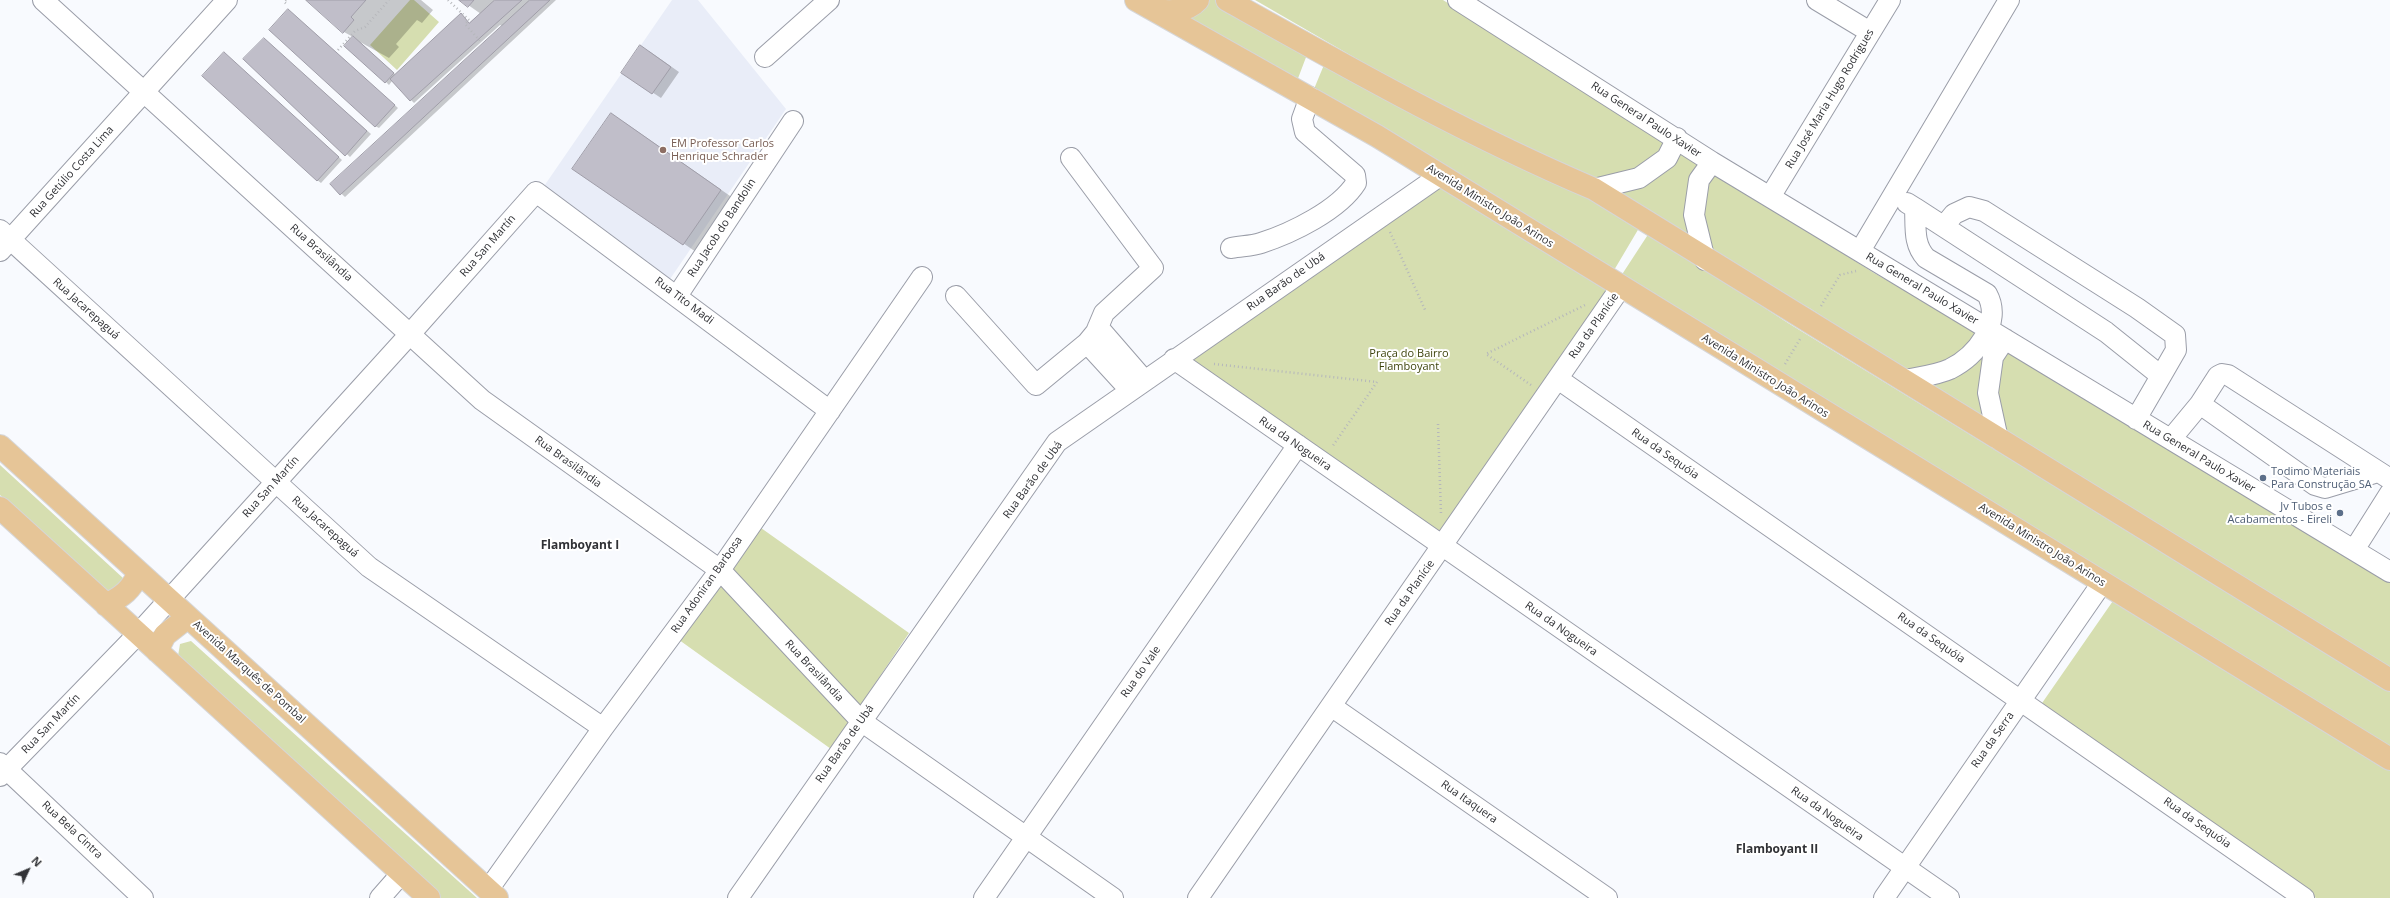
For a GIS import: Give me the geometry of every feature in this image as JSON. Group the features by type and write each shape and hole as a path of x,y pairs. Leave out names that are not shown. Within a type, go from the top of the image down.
{"main road":[{"path":"1142,3 1164,12 1181,10 1198,0"},
{"path":"1227,0 1437,114 1552,171 1594,189 1705,260 1905,380 1998,439 2390,680"},
{"name":"Avenida Ministro João Arinos","path":"1142,3 1310,97 1440,175 2390,759"},
{"name":"Avenida Marquês de Pombal","path":"0,446 493,894"},
{"path":"0,508 429,898"},
{"path":"106,605 124,596 132,587 139,573"},
{"path":"157,651 165,635 188,617"}],"street":[{"name":"Rua Brasilândia","path":"43,0 482,400 720,570 861,721 1112,898"},
{"name":"Rua Getúlio Costa Lima","path":"3,241 144,92 228,0"},
{"path":"765,57 829,0"},
{"name":"Rua General Paulo Xavier","path":"1458,0 1678,138 1712,162 2354,550 2387,565"},
{"path":"1817,0 1870,32"},
{"name":"Rua José Maria Hugo Rodrigues","path":"1770,197 1890,0"},
{"path":"1860,251 2009,0"},
{"path":"1231,248 1261,243 1314,219 1350,193 1356,183 1355,175 1305,132 1302,118 1310,97"},
{"name":"Rua Jacob do Bandolin","path":"677,296 793,121"},
{"path":"1594,189 1639,178 1667,158 1678,138"},
{"path":"956,296 1036,385 1092,335 1104,313 1153,268 1071,158"},
{"path":"1705,260 1694,215 1699,180 1712,162"},
{"name":"Rua Barão de Ubá","path":"738,898 861,721 914,649 1057,442 1440,175"},
{"name":"Rua San Martín","path":"2,769 138,634 410,334 536,192"},
{"name":"Rua Tito Madi","path":"536,192 830,411"},
{"path":"1894,194 2106,332 2161,376"},
{"path":"1944,226 1954,214 1969,207 1984,211 2137,308 2175,335 2176,350 2136,419"},
{"path":"1905,380 1950,369 1978,348 1989,329 1993,305 1987,294 1926,258 1919,250 1916,241 1915,208"},
{"name":"Rua Jacarepaguá","path":"3,241 276,482 369,567 603,728"},
{"name":"Rua Adoniran Barbosa","path":"493,894 603,728 720,570 922,277"},
{"name":"Rua da Planície","path":"1198,898 1621,287"},
{"path":"1092,335 1137,385"},
{"path":"1998,439 1988,392 1993,357 2005,340"},
{"name":"Rua da Nogueira","path":"1174,359 1949,898"},
{"path":"2171,440 2200,404 2218,376 2222,374 2228,375 2384,475"},
{"name":"Rua da Sequóia","path":"1558,379 2304,898"},
{"path":"2200,404 2315,485 2326,488 2384,475"},
{"name":"Rua do Vale","path":"984,898 1298,445"},
{"path":"2354,550 2390,493"},
{"name":"Rua da Serra","path":"1884,898 2102,583"},
{"name":"Rua Itaquera","path":"1331,706 1607,898"},
{"name":"Rua Bela Cintra","path":"2,769 144,898"},
{"path":"380,898 402,874"}],"path":[{"path":"286,0 284,2 288,5"},
{"path":"338,50 355,31 365,27 389,0"},
{"path":"448,0 469,20 465,24 480,41"},
{"path":"1382,216 1426,312"},
{"path":"1546,396 1486,354 1586,305"},
{"path":"1213,364 1378,382 1322,462"},
{"path":"1438,424 1441,515"}],"shaded area":[{"name":"EM Professor Carlos Henrique Schrader","path":"672,0 698,0 786,109 668,282 540,192"}],"green space":[{"path":"410,0 414,0 439,22 397,70 370,45"},
{"path":"1151,0 1216,0 1308,52 1297,81"},
{"path":"1255,0 1443,0 1874,273 1977,331 2390,580 2390,670 1903,369 1811,309 1388,77"},
{"path":"1326,60 1642,223 1610,277 1314,89"},
{"name":"Praça do Bairro Flamboyant","path":"1441,175 1621,287 1442,546 1174,359"},
{"path":"1649,233 1788,323 2390,692 2390,748 1621,276"},
{"path":"0,465 123,578 121,591 108,594 0,495"},
{"path":"754,523 909,633 831,749 675,637"},
{"path":"2115,598 2390,767 2390,898 2316,898 2040,706"},
{"path":"191,641 477,898 440,898 411,872 178,656 180,644"}],"building":[{"path":"306,0 366,0 351,17 354,20 343,33"},
{"path":"459,0 474,0 468,7"},
{"path":"495,0 522,0 410,101 390,79 461,13 469,23"},
{"path":"530,0 550,0 340,195 330,184"},
{"path":"288,9 395,105 375,127 269,30"},
{"path":"353,36 394,73 385,83 344,46"},
{"path":"264,38 367,131 345,156 243,59"},
{"path":"640,45 671,67 652,94 621,73"},
{"path":"224,52 339,157 317,181 202,76"},
{"path":"611,113 721,190 683,245 572,169"}],"place":[{"name":"EM Professor Carlos Henrique Schrader","path":"663,150"},
{"name":"Todimo Materiais Para Construção SA","path":"2263,478"},
{"name":"Jv Tubos e Acabamentos - Eireli","path":"2340,513"}],"district":[{"name":"Flamboyant I","path":"580,546"},
{"name":"Flamboyant II","path":"1777,850"}]}
